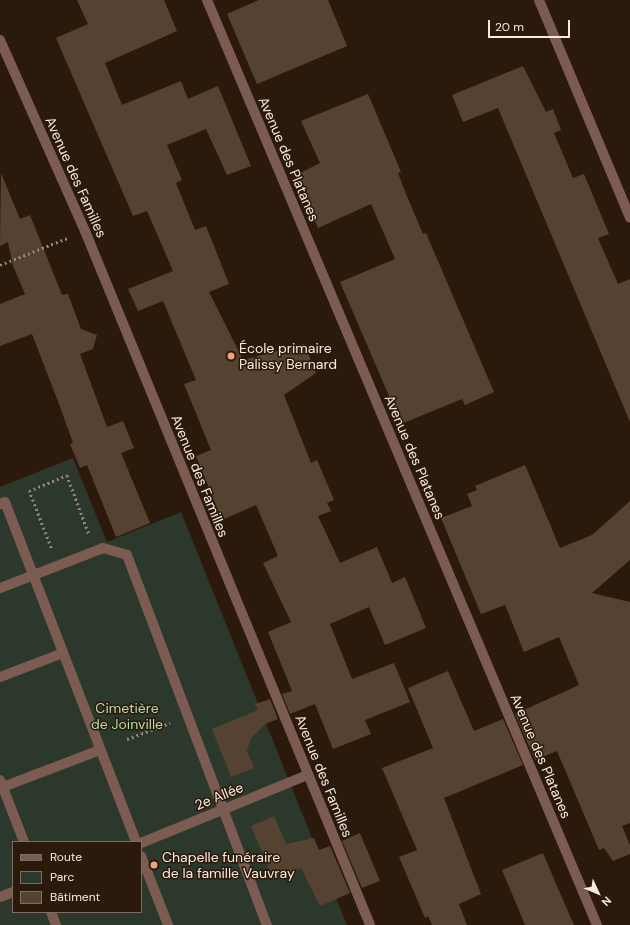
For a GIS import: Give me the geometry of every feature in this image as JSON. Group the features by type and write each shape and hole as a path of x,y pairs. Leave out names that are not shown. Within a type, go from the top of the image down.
{"street":[{"name":"Avenue des Platanes","path":"207,0 597,925"},
{"path":"539,0 630,218"},
{"name":"Avenue des Familles","path":"0,40 85,231 370,925"},
{"path":"0,504 5,502 136,841"},
{"path":"0,588 103,548 127,555 222,810 267,925"},
{"path":"0,677 63,653"},
{"path":"24,841 1,785 100,750"},
{"name":"2e Allée","path":"142,843 308,775"},
{"path":"142,859 168,925"},
{"path":"0,897 12,892"},
{"path":"51,913 56,925"}],"path":[{"path":"0,265 71,237"},
{"path":"58,566 30,491 67,474 96,551"},
{"path":"128,740 187,717"}],"green space":[{"name":"Cimetière de Joinville","path":"73,458 107,542 181,512 347,925 0,925 0,487"}],"building":[{"path":"77,0 164,0 177,31 105,63 122,105 181,81 188,99 218,86 251,166 227,175 206,129 167,145 182,180 176,183 195,230 206,226 229,284 209,292 243,360 304,344 316,373 284,395 311,463 317,460 334,500 327,503 331,511 318,516 340,563 377,547 392,583 405,577 426,628 385,645 369,607 330,624 352,679 394,663 410,702 365,720 371,734 333,749 315,704 290,714 282,694 292,691 268,632 291,622 263,563 278,556 256,505 222,520 196,456 211,450 184,384 196,380 163,301 138,311 128,289 173,271 147,211 133,216 56,38 88,24"},
{"path":"259,0 328,0 347,46 257,84 227,14"},
{"path":"523,66 546,112 553,109 561,130 554,133 573,178 584,174 609,234 598,238 618,284 630,279 630,422 498,108 463,122 452,95"},
{"path":"368,94 401,172 398,173 406,194 423,234 426,233 494,392 465,405 462,399 401,424 340,282 395,259 371,204 318,228 296,175 320,163 301,121"},
{"path":"1,173 20,219 30,215 62,295 68,294 81,329 97,335 93,349 80,354 107,427 123,421 134,448 121,453 150,523 116,537 87,465 80,468 70,444 73,443 32,334 0,346 0,304 25,294 13,266 8,242 0,246"},
{"path":"525,465 560,548 592,535 630,501 630,560 592,593 630,602 630,823 622,826 630,845 630,854 613,861 604,848 599,850 557,751 535,760 515,714 579,685 559,637 524,652 505,605 481,614 441,518 472,506 467,494 477,490 475,486"},
{"path":"448,671 474,731 503,719 523,765 444,798 481,894 459,904 467,925 432,925 428,916 425,918 399,857 417,850 382,768 433,748 408,688"},
{"path":"270,699 278,719 265,724 251,738 247,751 254,768 231,777 212,729 258,710 255,704"},
{"path":"274,816 286,844 314,838 319,850 330,846 350,893 320,906 301,868 273,879 251,826"},
{"path":"360,833 380,881 362,888 342,841"},
{"path":"543,853 574,925 525,925 502,870"}],"place":[{"name":"École primaire Palissy Bernard","path":"231,356"},
{"name":"Chapelle funéraire de la famille Vauvray","path":"154,865"}]}
